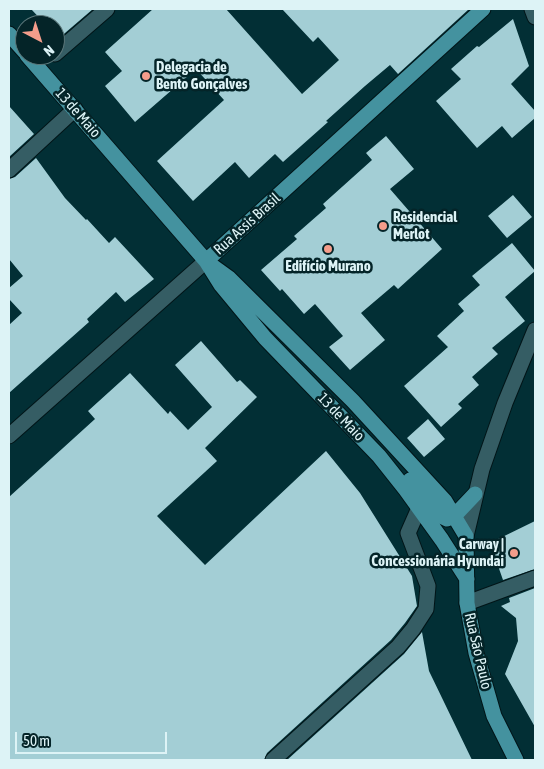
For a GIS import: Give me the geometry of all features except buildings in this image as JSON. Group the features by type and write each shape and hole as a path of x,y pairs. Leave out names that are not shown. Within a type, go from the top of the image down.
{"main road":[{"name":"Rua Assis Brasil","path":"206,262 482,9"},
{"name":"13 de Maio","path":"36,65 206,262 221,285 265,338 379,456 442,540 466,579"},
{"name":"13 de Maio","path":"206,262 229,278 353,401 445,501 466,536"},
{"path":"379,456 402,471 443,517 447,519 454,516 475,494"},
{"name":"Rua São Paulo","path":"466,536 467,604 476,652 494,716 516,760"}],"street":[{"path":"65,45 107,9"},
{"path":"532,9 535,17"},
{"path":"39,68 42,65"},
{"path":"9,170 75,109"},
{"name":"Rua Assis Brasil","path":"9,436 206,262"},
{"path":"466,536 475,494 499,420 535,330"},
{"path":"273,760 398,647 426,609 428,586 408,533 419,508"},
{"path":"467,604 535,578"}],"place":[{"name":"Delegacia de Bento Gonçalves","path":"146,76"},
{"name":"Residencial Merlot","path":"383,226"},
{"name":"Edifício Murano","path":"328,249"},
{"name":"Carway | Concessionária Hyundai","path":"514,553"}]}
